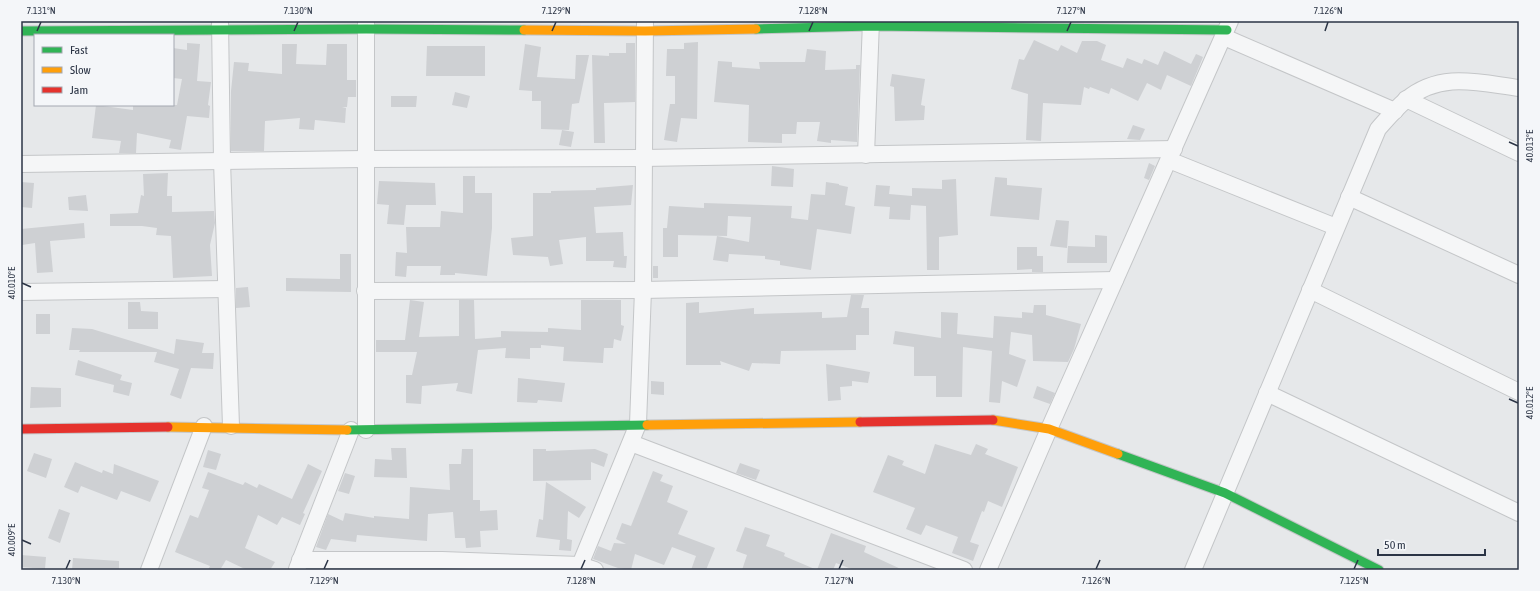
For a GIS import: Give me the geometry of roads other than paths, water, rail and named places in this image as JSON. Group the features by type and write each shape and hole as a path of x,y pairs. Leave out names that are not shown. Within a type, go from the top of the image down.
{"street":[{"path":"866,155 871,24"},
{"path":"21,31 220,25 645,26 871,24 1227,29 1395,111"},
{"path":"220,25 222,161 231,426"},
{"path":"366,25 364,158 365,291 359,430 298,565 440,565 584,568 638,424 643,290 645,26"},
{"path":"988,570 1227,29"},
{"path":"1193,570 1378,129 1406,99 1433,85 1458,80 1519,88"},
{"path":"1406,99 1519,153"},
{"path":"21,164 364,158 643,158 866,155 1171,154 1336,227"},
{"path":"1350,197 1519,275"},
{"path":"365,291 643,290 1115,280"},
{"path":"21,292 226,289"},
{"path":"1310,290 1519,392"},
{"path":"1267,393 1519,513"},
{"path":"21,429 231,426 359,430 638,424 993,420 1049,429 1225,493 1379,570"},
{"path":"149,570 204,426"},
{"path":"631,443 964,570"}]}
